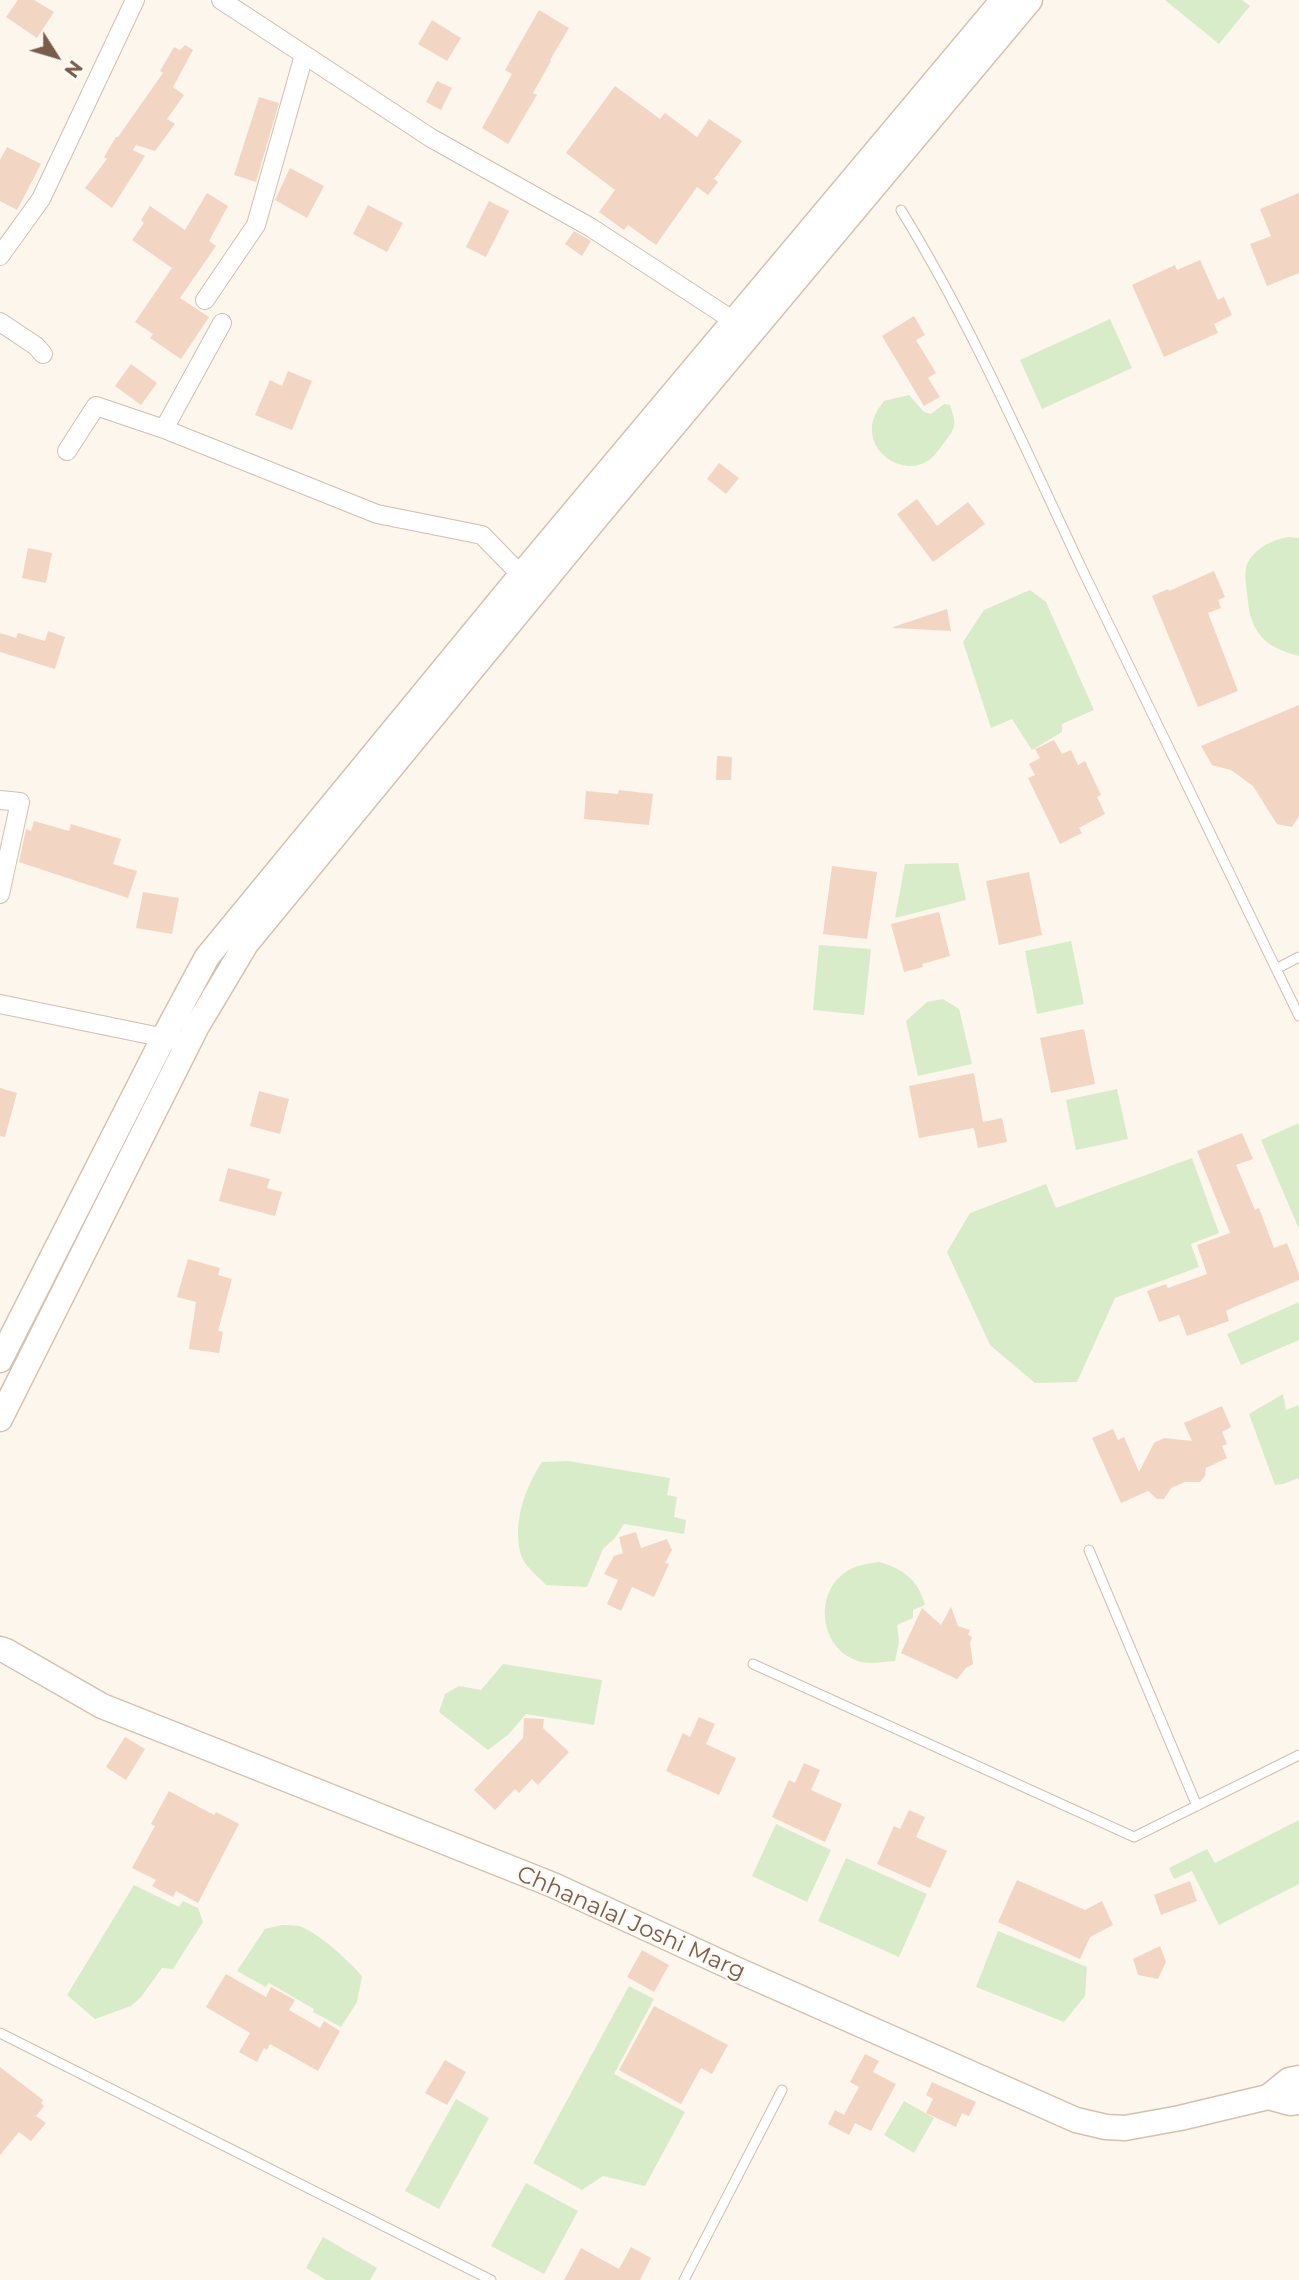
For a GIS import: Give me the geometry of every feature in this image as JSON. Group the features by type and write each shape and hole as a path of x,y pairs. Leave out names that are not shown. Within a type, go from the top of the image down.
{"street":[{"path":"0,256 41,200 135,0"},
{"path":"221,0 431,138 590,227 734,321"},
{"path":"0,1360 207,957 521,575 1003,0"},
{"path":"0,1419 188,1044 246,944 588,528 1030,0"},
{"path":"205,300 256,225 304,55"},
{"path":"0,322 36,346 43,354"},
{"path":"164,429 222,323"},
{"path":"67,452 96,407 164,429 377,514 482,536 521,575"},
{"path":"0,800 20,802 0,894"},
{"path":"0,1004 188,1044"},
{"name":"Chhanalal Joshi Marg","path":"2,1646 102,1706 553,1885 1076,2120 1125,2128 1180,2118 1268,2097 1289,2080 1299,2078"},
{"name":"Chhanalal Joshi Marg","path":"1268,2097 1290,2103 1299,2102"}],"lane":[{"path":"901,210 922,243 974,342 1299,1016"},
{"path":"1276,969 1299,957"},
{"path":"1089,1550 1197,1806"},
{"path":"753,1664 1134,1837 1299,1755"},
{"path":"0,2033 491,2280"},
{"path":"684,2280 782,2090"}],"green space":[{"path":"1165,0 1242,0 1250,6 1219,44"},
{"path":"1110,319 1132,368 1042,409 1020,360"},
{"path":"909,395 924,412 931,414 944,404 950,405 954,417 951,434 935,455 914,466 905,466 888,458 875,444 872,436 873,419 884,401"},
{"path":"1288,537 1299,538 1299,656 1274,647 1258,632 1250,615 1245,576 1246,568 1257,551 1269,543"},
{"path":"1030,590 1046,602 1094,710 1062,724 1062,732 1032,750 1012,719 991,728 963,642 984,610"},
{"path":"958,863 966,900 895,918 905,864"},
{"path":"1071,941 1084,1004 1037,1014 1025,951"},
{"path":"819,945 871,949 864,1015 813,1010"},
{"path":"943,999 959,1009 972,1064 918,1076 906,1021 927,1002"},
{"path":"1117,1089 1128,1139 1076,1150 1066,1100"},
{"path":"1299,1123 1299,1229 1261,1140"},
{"path":"1192,1158 1219,1233 1191,1244 1199,1267 1115,1298 1077,1382 1035,1383 990,1345 947,1252 970,1213 1046,1184 1056,1208"},
{"path":"1299,1302 1299,1340 1241,1365 1227,1334"},
{"path":"1283,1394 1286,1410 1299,1405 1299,1478 1275,1485 1249,1414"},
{"path":"568,1461 670,1478 667,1495 677,1497 674,1517 686,1520 684,1534 624,1524 615,1538 603,1549 587,1587 546,1585 528,1567 521,1555 519,1518 530,1483 542,1462"},
{"path":"879,1562 908,1576 918,1588 925,1605 913,1610 913,1618 897,1625 899,1642 895,1661 874,1663 853,1659 834,1643 825,1619 825,1606 834,1583 843,1574 865,1564"},
{"path":"503,1664 602,1680 594,1725 526,1714 509,1734 488,1750 439,1712 445,1694 459,1686 481,1690"},
{"path":"1299,1820 1299,1884 1219,1925 1192,1871 1174,1879 1169,1868 1207,1849 1215,1863"},
{"path":"776,1824 831,1850 807,1902 752,1876"},
{"path":"846,1858 927,1894 899,1957 818,1921"},
{"path":"134,1885 179,1907 183,1901 198,1908 203,1922 173,1969 162,1968 131,2006 95,2019 67,1995"},
{"path":"282,1925 299,1926 315,1935 362,1976 357,2002 341,2027 269,1983 266,1987 237,1971 265,1929"},
{"path":"998,1931 1087,1967 1085,1996 1064,2022 976,1987"},
{"path":"629,1986 654,1999 614,2074 685,2112 645,2186 603,2176 582,2190 533,2163"},
{"path":"456,2099 489,2118 439,2209 405,2191"},
{"path":"904,2101 934,2118 914,2153 884,2135"},
{"path":"526,2183 578,2211 544,2274 491,2246"},
{"path":"323,2237 377,2268 370,2280 326,2280 306,2268"}],"building":[{"path":"18,0 34,0 54,12 37,38 6,17"},
{"path":"539,10 569,28 533,93 537,95 508,144 482,128 512,74 505,70"},
{"path":"432,20 461,38 447,61 418,44"},
{"path":"185,45 193,50 173,87 184,95 167,119 175,124 155,151 136,145 133,150 145,156 112,208 85,188 107,159 104,157 116,137 163,73 160,71 174,47 180,50"},
{"path":"437,81 452,88 441,110 426,102"},
{"path":"615,86 660,119 665,113 697,137 709,119 742,141 714,179 718,182 708,195 697,187 656,245 628,225 624,230 599,212 615,190 566,153"},
{"path":"259,97 279,103 256,182 234,175"},
{"path":"7,147 41,164 17,210 0,201 0,160"},
{"path":"290,168 324,186 307,218 275,200"},
{"path":"207,193 228,206 209,241 216,246 180,298 209,317 181,359 150,338 153,334 135,322 172,268 132,240 144,223 141,220 150,206 185,230"},
{"path":"1299,193 1299,273 1267,286 1250,244 1271,236 1260,209"},
{"path":"489,201 509,211 486,257 466,247"},
{"path":"368,205 403,223 387,252 353,234"},
{"path":"574,231 591,241 582,256 565,244"},
{"path":"1200,260 1218,300 1224,297 1232,315 1214,324 1218,333 1164,357 1132,285 1175,265 1177,270"},
{"path":"914,316 925,335 916,340 936,373 928,378 940,397 924,406 882,336"},
{"path":"131,364 157,383 141,405 115,386"},
{"path":"288,371 312,381 292,430 255,415 270,380 282,386"},
{"path":"719,463 739,478 726,494 707,479"},
{"path":"917,499 937,526 968,502 985,524 933,562 897,514"},
{"path":"28,548 52,553 46,583 22,578"},
{"path":"1214,571 1225,597 1218,600 1221,608 1208,613 1238,691 1198,707 1152,596"},
{"path":"947,609 951,631 893,627"},
{"path":"48,631 65,637 55,669 0,652 0,633 16,638 18,633 45,641"},
{"path":"1299,705 1299,816 1292,827 1277,824 1253,786 1231,770 1212,765 1201,746"},
{"path":"1054,740 1062,754 1071,750 1078,765 1085,761 1101,795 1097,797 1105,814 1079,828 1082,833 1060,844 1028,778 1035,775 1029,764 1040,758 1035,749"},
{"path":"717,756 732,757 731,780 716,780"},
{"path":"619,790 653,794 649,825 584,819 586,791 618,794"},
{"path":"34,821 69,831 71,824 121,839 113,864 137,871 128,898 19,862 26,829 31,831"},
{"path":"832,866 877,872 867,939 823,934"},
{"path":"1029,872 1042,935 999,945 986,881"},
{"path":"143,892 179,898 172,934 136,928"},
{"path":"939,912 950,956 904,972 891,924"},
{"path":"1084,1029 1095,1084 1051,1093 1040,1038"},
{"path":"974,1073 983,1122 1002,1118 1007,1142 978,1148 974,1128 919,1138 909,1086"},
{"path":"0,1088 17,1093 5,1137 0,1136"},
{"path":"259,1091 289,1099 280,1134 250,1126"},
{"path":"1242,1133 1253,1159 1236,1165 1255,1210 1259,1208 1274,1248 1287,1243 1299,1280 1226,1311 1229,1321 1187,1336 1179,1315 1159,1322 1147,1291 1166,1284 1168,1288 1207,1274 1197,1245 1230,1233 1197,1151"},
{"path":"228,1168 270,1179 267,1188 282,1192 275,1216 219,1201"},
{"path":"188,1259 220,1268 218,1275 232,1279 218,1331 223,1332 219,1353 189,1349 196,1302 177,1297"},
{"path":"1222,1406 1231,1427 1222,1432 1227,1444 1222,1446 1227,1458 1206,1468 1205,1476 1200,1482 1185,1482 1171,1488 1164,1499 1157,1499 1148,1491 1121,1503 1092,1438 1113,1429 1118,1440 1124,1437 1139,1472 1154,1443 1164,1438 1192,1441 1184,1423"},
{"path":"636,1532 641,1548 667,1539 672,1550 665,1563 669,1564 654,1597 632,1587 621,1611 607,1604 618,1580 604,1574 614,1556 623,1553 619,1537"},
{"path":"951,1607 958,1626 970,1630 968,1635 972,1637 970,1643 973,1664 957,1679 901,1653 922,1608 941,1625"},
{"path":"699,1717 715,1724 706,1744 736,1758 719,1795 666,1771 683,1733 690,1737"},
{"path":"524,1718 544,1719 543,1728 569,1752 538,1785 532,1779 519,1793 515,1789 495,1810 474,1790 523,1738"},
{"path":"125,1737 145,1749 126,1780 106,1767"},
{"path":"804,1763 820,1770 811,1790 842,1804 825,1842 772,1817 789,1780 795,1783"},
{"path":"169,1791 214,1815 216,1812 239,1824 198,1903 176,1891 173,1897 152,1886 156,1880 132,1868 155,1826 151,1824"},
{"path":"909,1810 925,1817 916,1837 947,1851 930,1888 877,1864 894,1826 900,1829"},
{"path":"1017,1880 1085,1910 1102,1901 1113,1925 1090,1937 1080,1959 998,1922"},
{"path":"1190,1881 1197,1901 1161,1915 1154,1895"},
{"path":"1160,1946 1166,1962 1158,1979 1138,1975 1133,1959"},
{"path":"642,1950 669,1965 654,1992 627,1977"},
{"path":"226,1974 266,1997 271,1987 295,2000 289,2010 320,2028 324,2021 340,2031 318,2071 270,2044 267,2050 264,2048 257,2062 239,2052 250,2033 206,2007"},
{"path":"654,2006 728,2045 712,2074 701,2068 681,2104 619,2070"},
{"path":"865,2054 879,2061 873,2072 896,2084 871,2131 855,2123 849,2135 828,2124 835,2110 844,2115 859,2087 850,2082"},
{"path":"445,2060 466,2072 447,2105 425,2093"},
{"path":"0,2067 43,2100 41,2103 44,2106 36,2116 46,2123 31,2141 19,2132 0,2155"},
{"path":"932,2082 976,2102 969,2116 962,2113 956,2127 926,2113 933,2099 926,2095"},
{"path":"631,2247 651,2258 640,2280 564,2280 581,2248 619,2269"}]}
